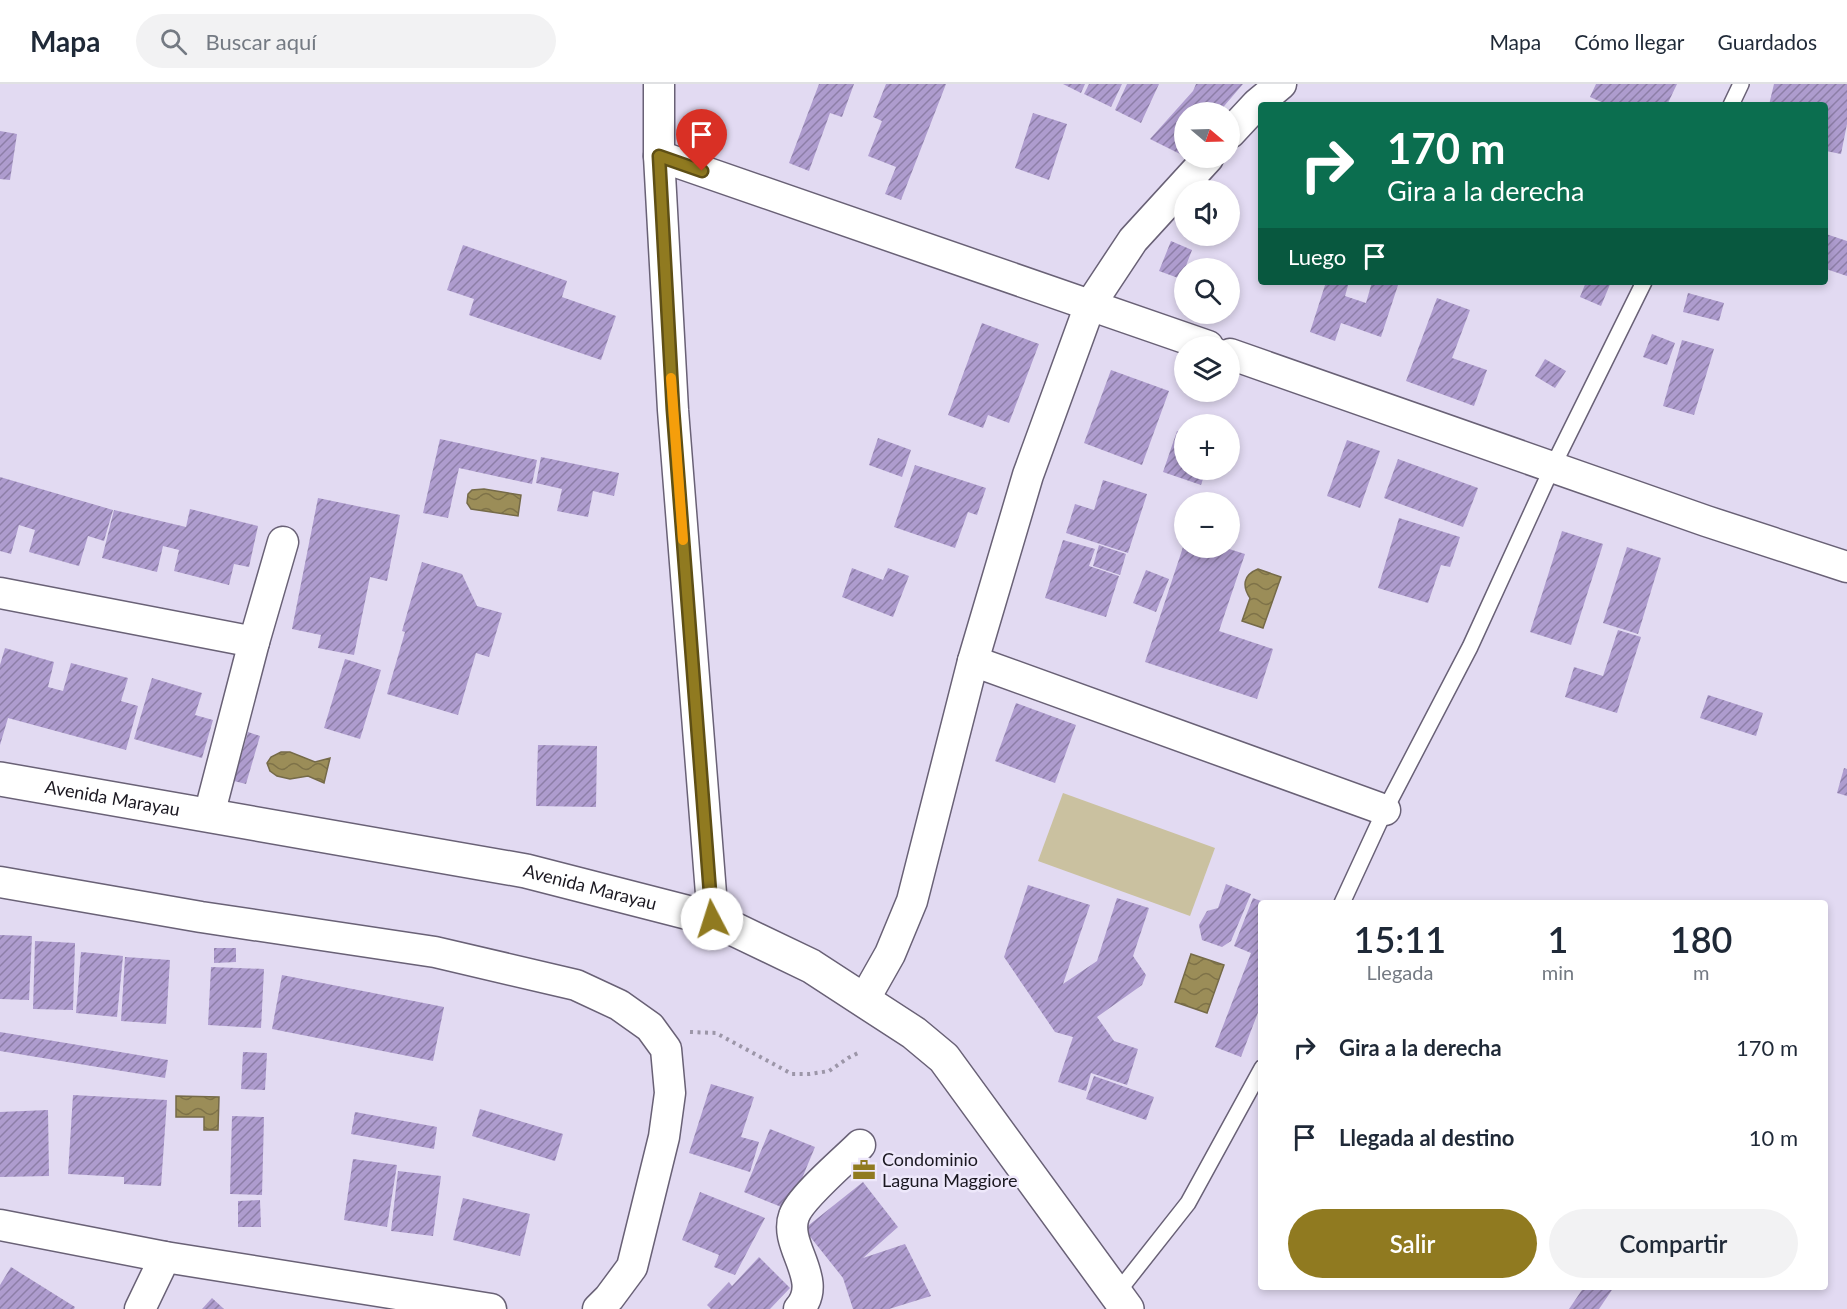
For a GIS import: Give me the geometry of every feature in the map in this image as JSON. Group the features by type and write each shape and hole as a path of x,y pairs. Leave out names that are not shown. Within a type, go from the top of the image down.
{"street":[{"path":"659,84 659,156 673,410 712,919"},
{"path":"1259,102 1281,84"},
{"path":"1240,122 1258,103"},
{"path":"659,156 1179,336"},
{"path":"864,1000 890,954 912,901 973,661 1028,475 1090,305 1133,240 1199,168"},
{"path":"1240,358 1552,468 1847,567"},
{"path":"209,815 254,642 283,542"},
{"path":"0,593 254,642"},
{"path":"973,661 1385,810"},
{"name":"Avenida Marayau","path":"0,779 526,871 712,919 811,966 914,1033 944,1058 1122,1301"},
{"path":"0,882 201,917 435,952 576,985 619,1005 650,1027 666,1049 670,1093 664,1137 632,1267 598,1309"},
{"path":"799,1309 804,1303 808,1280 792,1233 793,1217 800,1203 860,1145"},
{"path":"0,1225 165,1257 491,1309"},
{"path":"140,1309 165,1257"}],"lane":[{"path":"1732,102 1741,84"},
{"path":"1343,900 1385,810 1470,647 1552,468 1643,285"},
{"path":"1122,1301 1188,1203 1258,1075"}],"path":[{"path":"666,1049 676,1035 697,1031 716,1033 792,1074 829,1071 860,1052"}],"shaded area":[{"path":"1063,793 1215,848 1190,916 1038,861"}],"water":[{"path":"484,489 521,495 518,516 471,509 467,503 468,494 472,490"},
{"path":"1258,569 1281,577 1263,628 1242,621 1250,598 1245,581 1249,574"},
{"path":"281,752 290,752 315,762 330,758 324,783 308,776 290,779 277,776 270,771 267,763 271,757"},
{"path":"1191,954 1224,965 1207,1013 1175,1002"},
{"path":"176,1096 219,1097 218,1130 204,1130 204,1117 176,1117"}],"building":[{"path":"819,84 854,84 842,117 830,113 809,171 789,163"},
{"path":"886,84 946,84 901,200 885,194 896,167 868,156 882,121 873,117"},
{"path":"1063,84 1085,84 1081,93"},
{"path":"1089,84 1122,84 1111,107 1084,94"},
{"path":"1127,84 1159,84 1141,123 1115,110"},
{"path":"1196,84 1243,84 1228,102 1183,102"},
{"path":"1596,84 1677,84 1668,102 1601,102 1590,97"},
{"path":"1774,84 1847,84 1847,124 1841,154 1828,151 1828,102 1770,102"},
{"path":"1174,112 1174,151 1150,139"},
{"path":"1033,113 1067,124 1049,180 1015,168"},
{"path":"0,131 17,134 10,180 0,179"},
{"path":"1828,235 1847,241 1847,276 1828,270"},
{"path":"1171,241 1174,242 1174,246 1183,246 1192,250 1189,258 1174,258 1174,276 1159,271"},
{"path":"463,245 567,281 562,297 616,316 601,360 469,315 474,299 447,290"},
{"path":"1325,285 1348,285 1345,296 1366,303 1371,285 1398,285 1381,337 1341,323 1335,341 1310,332"},
{"path":"1585,285 1610,285 1601,306 1580,297"},
{"path":"1688,293 1724,303 1719,321 1683,312"},
{"path":"1437,298 1470,310 1452,358 1487,370 1474,406 1406,381"},
{"path":"982,323 1039,344 1009,423 988,415 983,428 948,415"},
{"path":"1652,334 1675,343 1667,365 1643,357"},
{"path":"1682,340 1714,349 1694,415 1663,406"},
{"path":"1545,359 1566,371 1555,388 1535,376"},
{"path":"1111,370 1169,391 1142,465 1084,443"},
{"path":"878,438 911,450 902,477 869,465"},
{"path":"440,439 537,460 532,484 459,468 448,518 423,513"},
{"path":"1174,440 1174,476 1163,472"},
{"path":"1347,440 1380,451 1360,508 1327,496"},
{"path":"541,457 619,473 614,496 593,491 588,517 557,511 562,489 536,483"},
{"path":"1398,459 1478,488 1463,527 1384,498"},
{"path":"915,465 986,488 977,515 968,512 955,548 894,527"},
{"path":"0,477 113,510 104,541 88,536 79,566 29,552 35,530 19,525 11,554 0,551"},
{"path":"1103,480 1147,494 1128,553 1066,533 1075,504 1094,510"},
{"path":"1186,480 1203,480 1201,485"},
{"path":"318,498 400,515 387,581 370,577 354,655 318,648 321,635 292,629"},
{"path":"190,509 258,526 249,567 234,564 229,585 174,571 179,550 163,546 157,572 102,558 114,510 186,527"},
{"path":"1399,518 1460,537 1450,567 1441,565 1428,603 1378,588"},
{"path":"1562,531 1603,544 1571,645 1530,632"},
{"path":"1063,540 1095,549 1089,566 1119,576 1106,617 1045,598"},
{"path":"1099,545 1126,554 1120,575 1093,566"},
{"path":"1627,547 1661,558 1638,634 1603,623"},
{"path":"1240,552 1245,554 1219,631 1273,649 1257,699 1145,662 1179,558 1240,558"},
{"path":"422,562 462,574 477,606 502,613 489,657 476,653 458,715 387,694"},
{"path":"852,568 883,580 888,568 909,576 893,617 842,597"},
{"path":"1146,570 1169,579 1156,612 1133,603"},
{"path":"1618,630 1641,637 1617,713 1565,697 1574,667 1603,676"},
{"path":"5,648 54,662 48,687 63,691 71,663 128,678 121,701 138,706 126,750 8,718 0,745 0,665"},
{"path":"345,659 381,670 360,739 324,728"},
{"path":"152,678 202,693 195,715 213,720 202,758 134,739"},
{"path":"1708,695 1763,713 1756,736 1700,718"},
{"path":"1016,703 1076,725 1055,783 995,761"},
{"path":"248,732 260,736 246,784 234,781"},
{"path":"538,745 597,746 596,807 536,806"},
{"path":"1844,768 1847,769 1847,796 1837,793"},
{"path":"1226,884 1251,894 1231,941 1222,947 1202,940 1199,925 1207,911 1218,908"},
{"path":"1028,885 1090,905 1063,984 1097,961 1117,898 1149,908 1133,956 1146,975 1142,985 1097,1017 1114,1041 1138,1049 1127,1085 1091,1073 1086,1091 1058,1082 1073,1037 1055,1032 1004,957"},
{"path":"1253,898 1258,900 1258,1012 1241,1057 1215,1047 1251,953 1234,946"},
{"path":"0,935 32,936 29,1000 0,999"},
{"path":"35,941 75,943 73,1010 33,1009"},
{"path":"214,948 236,948 236,962 214,963"},
{"path":"81,952 123,956 117,1017 76,1013"},
{"path":"125,957 170,960 166,1024 121,1021"},
{"path":"211,967 264,969 261,1028 208,1025"},
{"path":"282,975 444,1007 433,1061 272,1029"},
{"path":"0,1032 168,1060 165,1078 0,1051"},
{"path":"243,1052 267,1053 265,1090 241,1089"},
{"path":"1094,1076 1154,1097 1146,1120 1086,1099"},
{"path":"711,1084 754,1097 741,1137 759,1142 750,1172 689,1153"},
{"path":"73,1095 167,1100 161,1186 124,1184 124,1177 68,1174"},
{"path":"480,1109 563,1134 555,1161 472,1136"},
{"path":"48,1110 49,1176 0,1177 0,1112"},
{"path":"355,1112 437,1127 434,1149 351,1134"},
{"path":"232,1116 264,1117 262,1195 230,1194"},
{"path":"770,1129 815,1147 789,1210 744,1192"},
{"path":"353,1159 397,1165 387,1227 344,1220"},
{"path":"398,1171 441,1176 433,1236 391,1231"},
{"path":"863,1182 898,1227 863,1258 905,1244 931,1296 889,1309 853,1309 843,1278 804,1229"},
{"path":"700,1192 765,1218 735,1275 714,1267 719,1255 682,1240"},
{"path":"463,1198 530,1214 520,1256 453,1240"},
{"path":"260,1200 261,1227 238,1227 238,1201"},
{"path":"759,1257 790,1288 770,1309 711,1309 707,1305 729,1282 732,1286"},
{"path":"11,1267 75,1307 74,1309 0,1309 0,1285"},
{"path":"1582,1290 1612,1290 1599,1309 1569,1309"},
{"path":"212,1298 224,1309 202,1309"}],"slow traffic":[{"path":"671,378 683,540"}],"place":[{"name":"Condominio Laguna Maggiore","path":"864,1170"}],"route":[{"path":"702,171 659,156 673,410 712,919"}]}
